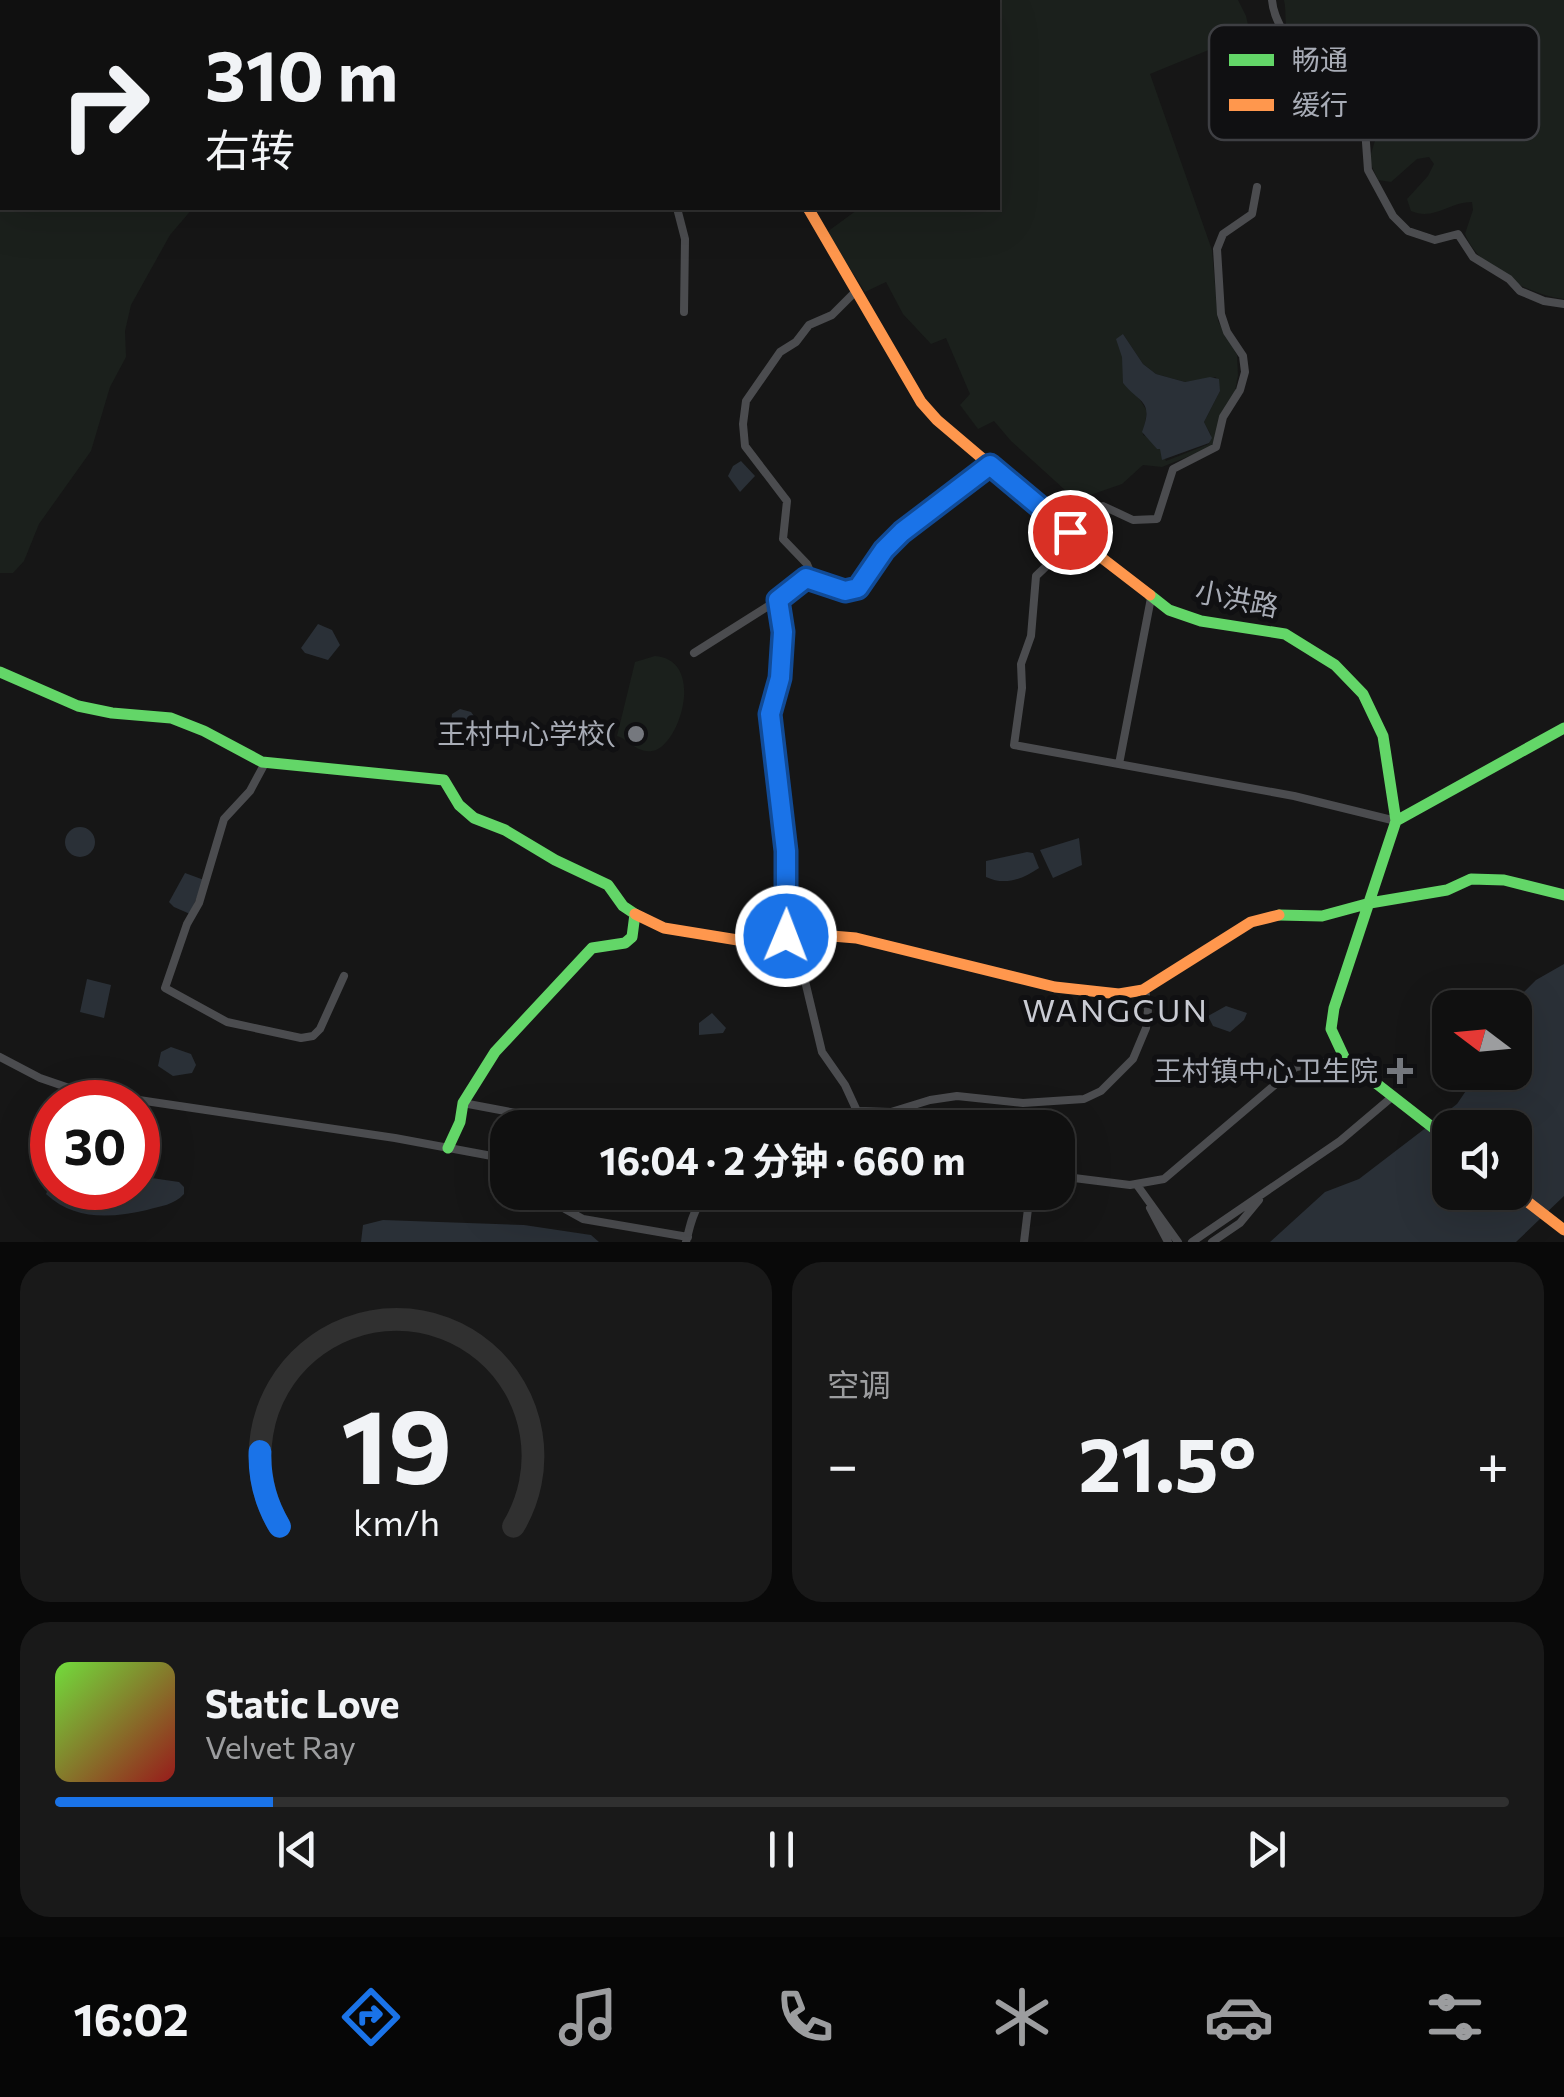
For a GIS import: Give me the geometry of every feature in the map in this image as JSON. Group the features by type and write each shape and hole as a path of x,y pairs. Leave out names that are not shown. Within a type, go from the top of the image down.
{"street":[{"path":"1272,0 1279,25"},
{"path":"1366,140 1370,176 1408,232 1435,240 1458,234 1473,257 1510,280 1520,291 1564,304"},
{"path":"1257,188 1252,214 1222,234 1216,252 1221,314 1245,362 1243,381 1223,416 1218,444 1212,452 1171,471 1164,508 1155,520 1133,520 1103,506 1090,512 1036,576 1031,636 1021,664 1022,688 1014,745 1311,800 1396,821 1564,728"},
{"path":"679,210 686,239 684,312"},
{"name":"小洪路","path":"809,210 921,402 937,420 1169,610 1200,621 1285,634 1335,665 1363,694 1384,736 1396,821 1334,1008 1331,1030 1345,1059"},
{"path":"813,578 807,564 783,539 787,501 745,446 744,412 761,377 780,352 796,342 809,325 830,316 857,290"},
{"path":"694,653 804,579 813,578 845,591 858,588 884,550 902,532 990,465"},
{"path":"1120,764 1152,598"},
{"path":"778,600 783,632 780,678 770,714 786,851 790,936 822,1052 845,1085 856,1110"},
{"path":"0,672 78,706 171,718 265,762 444,780 474,818 506,830 555,860 608,885 622,906 664,928 744,942 790,936 856,938 1067,989 1119,994 1144,989 1260,919 1284,914 1322,916 1493,878 1564,894"},
{"path":"265,762 250,791 224,819 199,903 187,924 165,988 228,1022 310,1037 320,1029 344,976"},
{"path":"448,1148 460,1122 463,1103 495,1052 592,948 617,945 632,936 635,914"},
{"path":"898,1110 957,1096 1023,1103 1084,1099 1101,1091 1133,1059 1146,1028 1144,989"},
{"path":"0,1058 78,1091 490,1156"},
{"path":"1075,1178 1138,1184 1170,1176 1296,1067 1345,1059 1432,1128"},
{"path":"1192,1242 1340,1141 1392,1096"},
{"path":"463,1103 500,1110"},
{"path":"1138,1184 1168,1242"},
{"path":"1138,1184 1178,1242"},
{"path":"1212,1242 1240,1223 1268,1189"},
{"path":"1532,1205 1564,1230"},
{"path":"568,1210 583,1219 687,1239 696,1210"},
{"path":"1024,1242 1028,1210"}],"shaded area":[{"path":"1000,0 1238,0 1248,25 1209,25 1209,50 1150,74 1212,250 1218,321 1237,355 1235,391 1222,411 1212,447 1162,467 1143,465 1122,484 1076,500 994,421 978,429 960,405 970,394 946,338 931,344 903,314 886,282 865,292 827,232 857,210 1000,210","holes":["1123,334 1143,364 1156,374 1185,382 1216,377 1220,391 1204,422 1211,435 1209,444 1166,461 1161,448 1157,449 1143,435 1147,411 1123,383"]},
{"path":"1284,0 1564,0 1564,299 1521,286 1481,258 1465,234 1472,202 1434,213 1411,211 1407,199 1428,176 1434,164 1429,157 1417,159 1391,182 1378,180 1369,160 1375,140 1539,140 1539,25 1286,24"},
{"path":"0,210 191,210 170,235 131,305 125,331 126,357 110,387 91,451 39,524 24,561 13,573 0,573"},
{"path":"1123,334 1143,364 1156,374 1185,382 1219,379 1220,391 1204,422 1212,438 1209,443 1162,460 1160,449 1142,432 1146,408 1123,383 1122,357 1116,339"},
{"path":"741,461 755,476 740,492 728,476"},
{"path":"318,624 332,630 340,645 328,660 301,648"},
{"path":"655,656 671,661 680,672 683,704 671,735 662,746 646,751 617,736 635,662"},
{"path":"460,709 471,712 479,723 472,739 459,743 450,736 452,714"},
{"path":"80,827 91,831 95,842 91,853 80,857 69,853 65,842 69,831"},
{"path":"1079,838 1082,865 1053,878 1040,850"},
{"path":"1033,853 1039,868 1033,872 1007,881 986,877 986,861"},
{"path":"185,873 204,880 190,914 169,902"},
{"path":"1564,964 1564,1196 1516,1242 1270,1242 1325,1192 1359,1179 1432,1123 1432,1210 1532,1210 1532,1110 1449,1110 1466,1090 1532,1090 1532,990 1526,990"},
{"path":"87,979 111,985 104,1018 80,1012"},
{"path":"1226,1006 1247,1013 1230,1032 1213,1026 1208,1016"},
{"path":"712,1013 726,1028 723,1033 699,1035 699,1023"},
{"path":"171,1047 191,1054 196,1065 192,1073 173,1076 158,1066 161,1052"},
{"path":"160,1179 179,1182 184,1194 162,1206"},
{"path":"72,1210 146,1210 107,1216"},
{"path":"383,1220 524,1225 591,1235 599,1242 361,1242 363,1225"}],"traffic: fast":[{"path":"1150,595 1169,610 1201,621 1285,634 1335,665 1363,694 1383,736 1396,821 1334,1008 1331,1029 1345,1059 1432,1127"},
{"path":"0,672 78,706 171,718 262,762 444,780 459,805 474,818 505,830 608,885 623,906 635,914 632,937 625,943 592,948 495,1052 463,1103 460,1122 448,1148"},
{"path":"1396,821 1564,728"},
{"path":"1279,915 1322,916 1447,890 1471,879 1504,880 1564,895"}],"traffic: slow":[{"path":"809,210 921,402 1076,538 1150,595"},
{"path":"635,914 664,928 750,942 808,934 856,938 1055,987 1119,994 1143,990 1251,922 1279,915"},
{"path":"1532,1205 1564,1230"}],"place":[{"name":"王村中心学校(","path":"636,734"},
{"name":"王村镇中心卫生院","path":"1400,1071"}],"district":[{"name":"WANGCUN","path":"1116,1011"}],"route":[{"path":"786,936 786,851 770,714 780,678 783,632 778,600 806,578 845,591 858,588 884,550 902,532 990,465 1070,532"}]}
